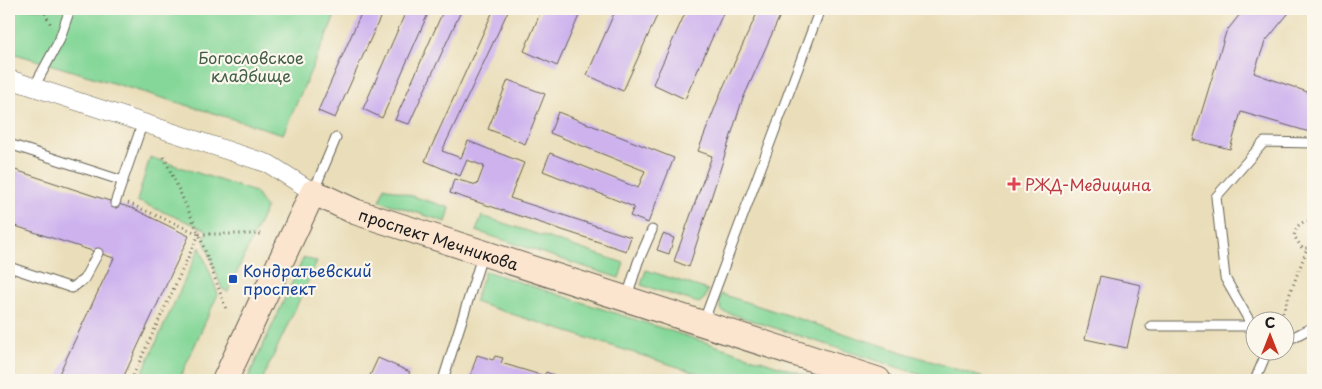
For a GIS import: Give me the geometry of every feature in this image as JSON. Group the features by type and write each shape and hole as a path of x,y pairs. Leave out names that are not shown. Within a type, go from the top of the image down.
{"street":[{"name":"проспект Мечникова","path":"9,78 269,164 313,192 356,212 878,380"},
{"path":"224,380 313,192"}],"lane":[{"path":"34,87 59,41 70,9"},
{"path":"703,324 820,9"},
{"path":"116,201 143,122"},
{"path":"313,192 336,138"},
{"path":"1245,312 1225,278 1216,197 1264,142 1313,143"},
{"path":"9,144 123,180"},
{"path":"626,299 638,262 652,230"},
{"path":"9,267 72,288 84,279 98,253"},
{"path":"443,380 483,253"},
{"path":"1151,326 1244,327"},
{"path":"1294,336 1313,326"},
{"path":"1255,380 1263,362"}],"path":[{"path":"164,157 199,234 226,309"},
{"path":"116,201 199,234 261,234"},
{"path":"1313,222 1302,222 1295,230 1295,241 1302,248 1313,248"},
{"path":"131,380 199,234"},
{"path":"1283,312 1307,249"}],"green space":[{"name":"Богословское кладбище","path":"9,9 338,9 283,134 9,52"},
{"path":"150,157 255,192 266,208 228,292 222,289 204,240 207,230 137,201"},
{"path":"384,187 450,208 446,222 380,201"},
{"path":"482,216 624,263 619,278 476,231"},
{"path":"200,247 218,294 179,380 139,380"},
{"path":"304,257 317,262 262,380 247,380"},
{"path":"646,270 708,290 705,298 699,303 641,285"},
{"path":"485,271 822,380 719,380 474,302"},
{"path":"721,294 990,380 937,380 722,311 719,302"}],"building":[{"path":"363,9 384,9 335,118 318,111"},
{"path":"407,9 430,9 382,118 363,109"},
{"path":"444,9 462,9 409,124 395,120"},
{"path":"494,9 509,9 442,151 461,158 468,141 524,163 510,198 631,237 626,251 450,193 454,179 477,185 484,166 467,160 460,176 425,161"},
{"path":"542,9 582,9 557,66 524,51"},
{"path":"616,9 660,9 623,91 587,75"},
{"path":"687,9 725,9 685,99 653,84"},
{"path":"759,9 783,9 742,101 689,267 674,261 712,156 698,151 721,92"},
{"path":"1244,9 1292,9 1265,42 1254,73 1313,94 1313,133 1241,112 1230,149 1193,140 1226,32"},
{"path":"508,80 545,94 525,144 488,129"},
{"path":"558,112 674,158 648,223 630,216 634,207 543,171 550,153 638,188 645,171 550,133"},
{"path":"9,168 134,209 189,236 122,380 56,380 114,258 9,224"},
{"path":"663,234 674,238 669,254 657,250"},
{"path":"1100,276 1141,285 1127,348 1085,339"},
{"path":"477,355 493,360 495,356 503,358 501,363 544,376 546,372 554,375 552,380 469,380"},
{"path":"378,358 410,372 406,380 368,380"}],"place":[{"name":"РЖД-Медицина","path":"1014,184"},
{"name":"Кондратьевский проспект","path":"233,279"}]}
